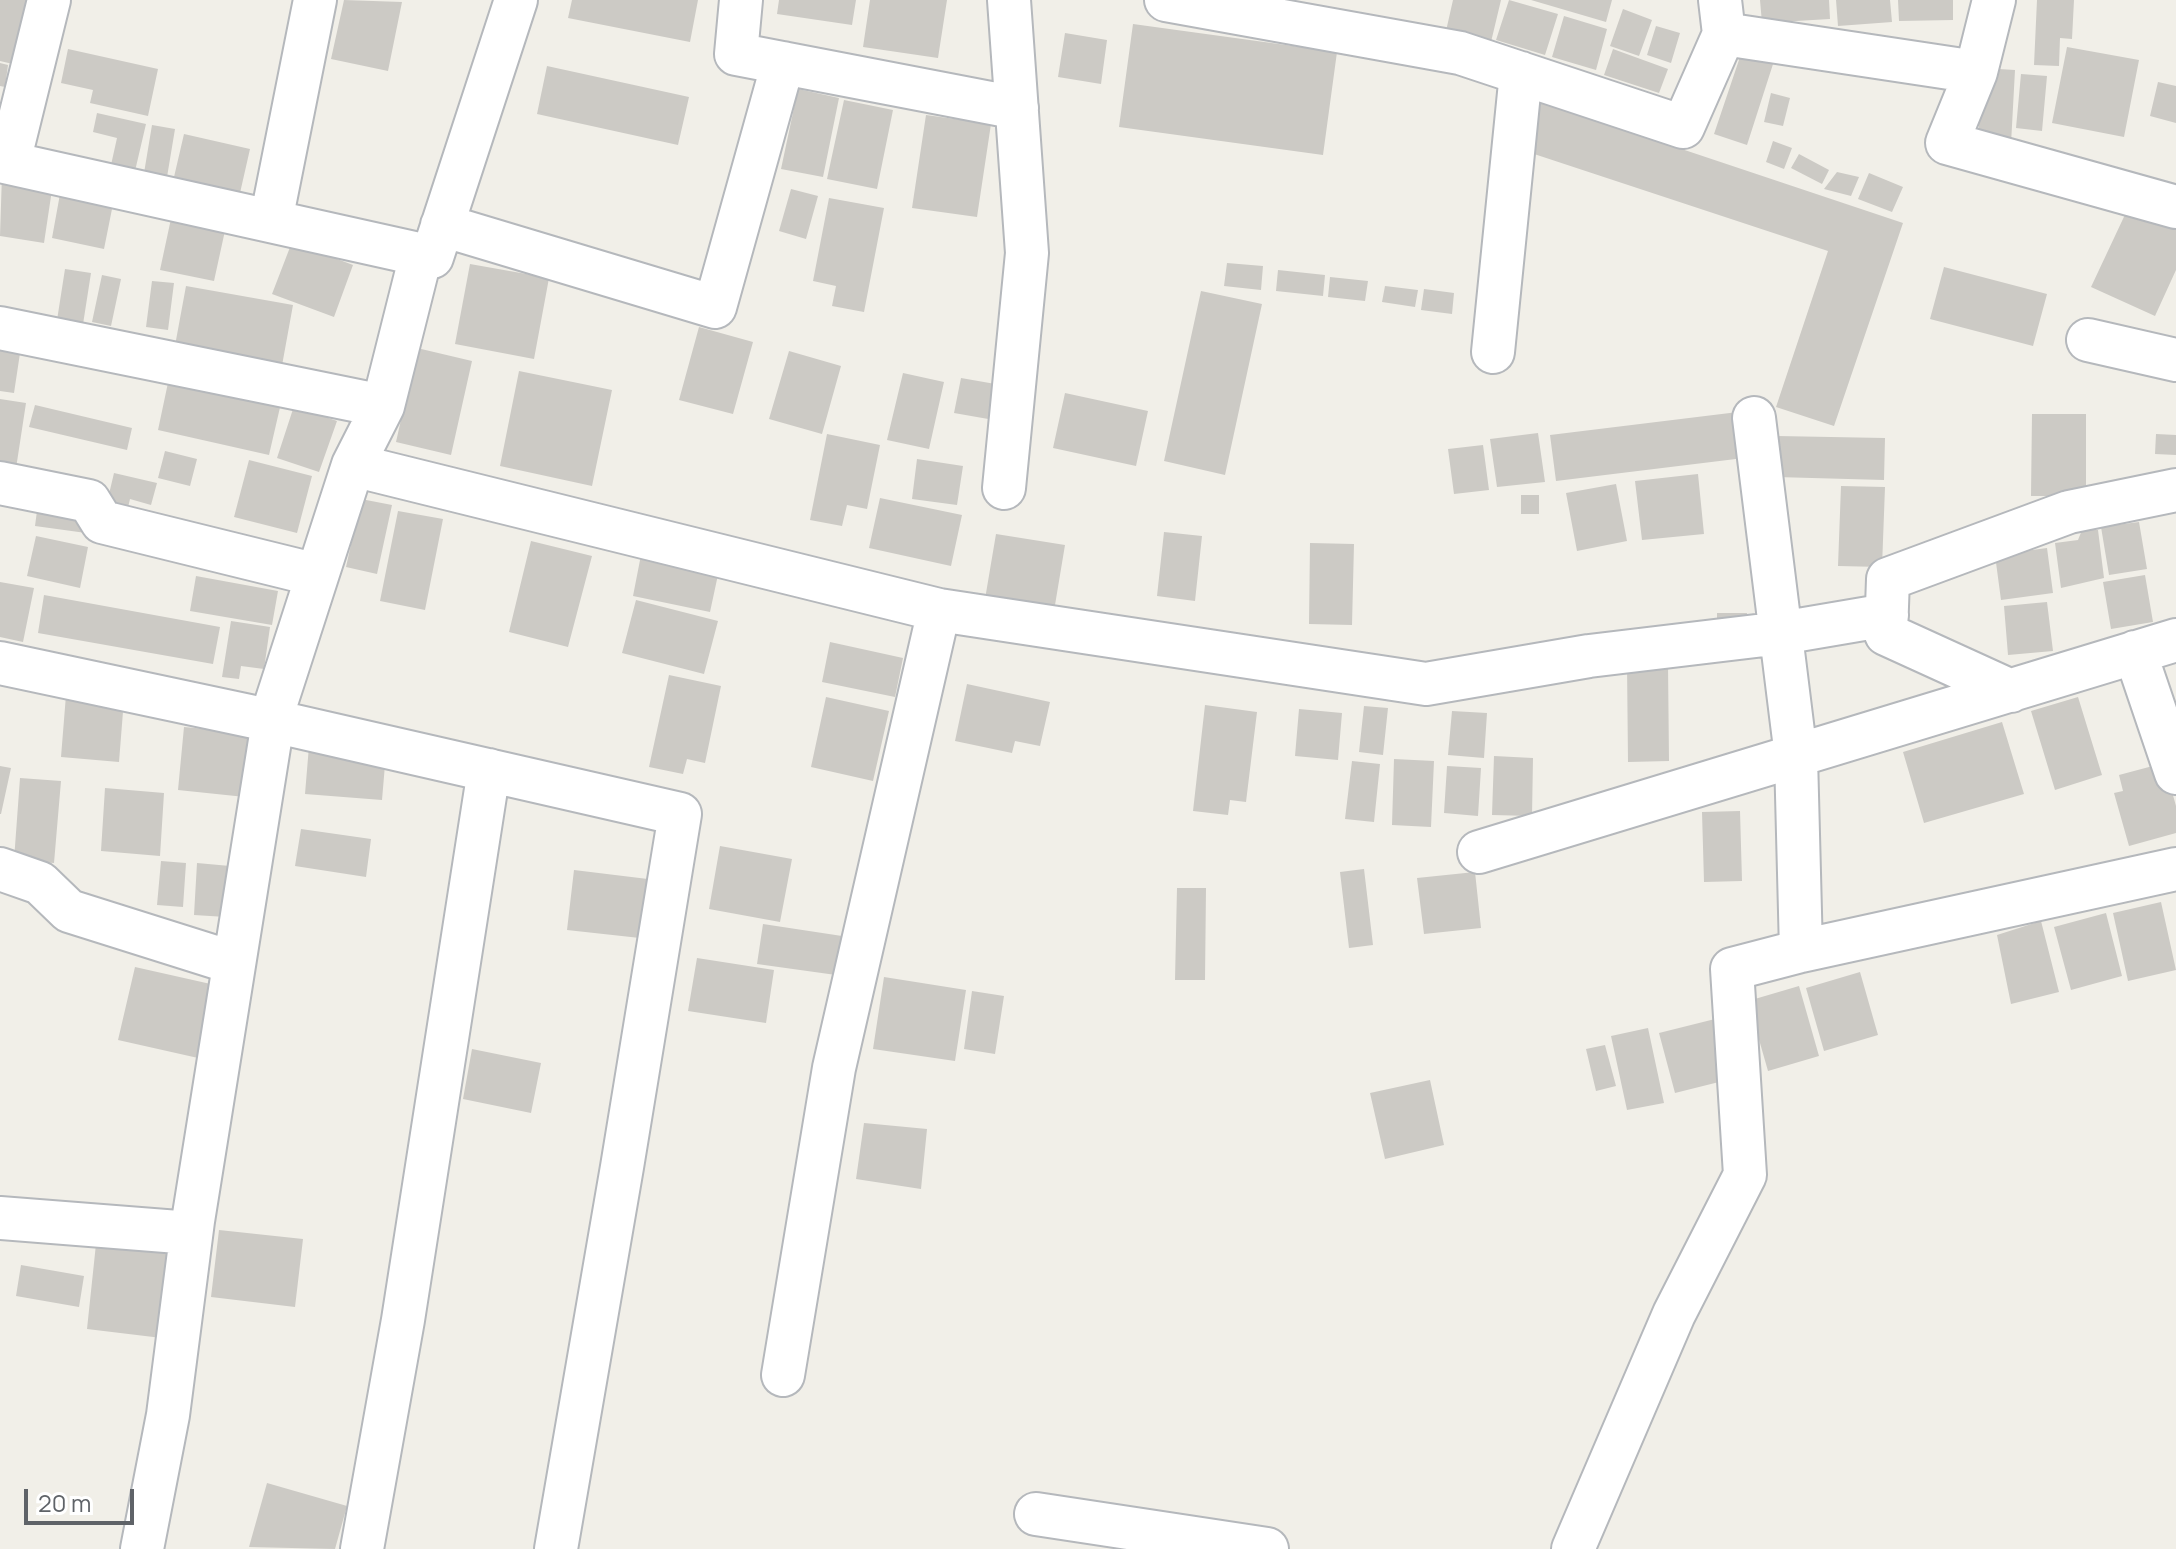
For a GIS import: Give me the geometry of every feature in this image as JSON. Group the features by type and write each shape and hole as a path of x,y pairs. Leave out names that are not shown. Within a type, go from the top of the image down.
{"street":[{"path":"49,0 5,162 271,221 437,241 715,307 783,63"},
{"path":"271,221 315,0"},
{"path":"142,1549 168,1415 191,1233 276,703 353,465 383,406 420,259 437,241 516,0"},
{"path":"741,0 736,54 1017,108"},
{"path":"1004,488 1027,253 1009,0"},
{"path":"1166,0 1460,53 1683,127 1722,17 1976,72"},
{"path":"1994,0 1976,72 1947,143 2176,207"},
{"path":"1493,352 1521,73"},
{"path":"0,328 383,406"},
{"path":"2088,340 2176,360"},
{"path":"1754,418 1796,756 1801,951"},
{"path":"353,465 939,610 1426,684 1589,656 1781,633 1887,615"},
{"path":"0,483 89,501 102,522 317,575"},
{"path":"2011,691 1886,634 1888,579 2069,512 2176,490"},
{"path":"783,1375 834,1068 939,610"},
{"path":"1479,852 2176,640"},
{"path":"2135,652 2176,773"},
{"path":"0,663 273,721 680,814 556,1549"},
{"path":"362,1549 406,1304 489,770"},
{"path":"0,869 40,883 69,911 234,963"},
{"path":"1573,1549 1674,1314 1745,1175 1732,969 2176,869"},
{"path":"0,1218 191,1233"},
{"path":"1036,1514 1267,1549"}],"building":[{"path":"0,0 26,0 13,64 0,61"},
{"path":"344,0 402,2 388,71 331,59"},
{"path":"572,0 698,0 690,42 568,18"},
{"path":"779,0 856,0 852,25 777,14"},
{"path":"870,0 947,0 938,58 863,47"},
{"path":"1453,0 1501,0 1491,42 1446,31"},
{"path":"1509,0 1558,14 1545,55 1496,40"},
{"path":"1531,0 1612,0 1606,22"},
{"path":"1760,0 1829,0 1830,19 1762,23"},
{"path":"1836,0 1890,0 1892,22 1838,26"},
{"path":"1898,0 1953,0 1953,20 1899,21"},
{"path":"2037,0 2074,0 2072,39 2060,38 2059,66 2034,65"},
{"path":"1623,9 1652,20 1639,56 1610,46"},
{"path":"1564,16 1607,29 1596,70 1552,57"},
{"path":"1133,24 1337,52 1323,155 1119,127"},
{"path":"1656,26 1680,33 1671,63 1647,55"},
{"path":"1065,33 1107,40 1101,84 1058,77"},
{"path":"2067,47 2139,60 2124,137 2052,123"},
{"path":"68,49 158,69 148,116 90,103 93,90 61,83"},
{"path":"1613,49 1668,69 1659,93 1604,75"},
{"path":"1742,51 1774,61 1747,145 1714,134"},
{"path":"0,63 8,65 5,87 0,86"},
{"path":"547,66 689,97 678,145 537,114"},
{"path":"1982,68 2015,70 2011,144 1978,142"},
{"path":"2021,74 2047,76 2042,131 2016,128"},
{"path":"2158,82 2176,86 2176,123 2150,116"},
{"path":"798,89 839,98 823,177 781,169"},
{"path":"1771,93 1790,98 1783,126 1764,122"},
{"path":"844,100 893,110 877,189 827,179"},
{"path":"1541,102 1903,223 1834,426 1776,407 1828,251 1525,151"},
{"path":"97,113 146,124 135,171 111,165 117,138 93,132"},
{"path":"926,115 991,124 977,217 912,208"},
{"path":"152,125 175,129 167,177 144,173"},
{"path":"184,134 250,149 240,193 174,177"},
{"path":"1773,141 1792,148 1784,169 1766,162"},
{"path":"1799,154 1829,170 1822,184 1791,168"},
{"path":"1837,172 1859,177 1851,196 1824,189"},
{"path":"1869,173 1903,187 1892,212 1858,199"},
{"path":"2,174 53,183 44,243 0,236"},
{"path":"791,189 818,196 806,239 779,231"},
{"path":"60,194 113,204 104,249 52,238"},
{"path":"829,198 884,208 864,312 832,306 836,286 813,281"},
{"path":"2130,204 2176,225 2176,270 2155,316 2091,287"},
{"path":"172,214 226,226 214,281 160,270"},
{"path":"292,242 353,265 334,317 272,294"},
{"path":"1227,263 1263,266 1261,290 1224,286"},
{"path":"470,264 549,278 534,359 455,344"},
{"path":"1944,267 2047,294 2033,346 1930,319"},
{"path":"65,269 91,273 81,337 55,333"},
{"path":"1278,270 1325,275 1323,296 1276,291"},
{"path":"102,275 121,279 111,326 92,322"},
{"path":"1330,277 1368,281 1365,301 1328,297"},
{"path":"152,281 174,283 168,330 146,327"},
{"path":"186,286 293,305 281,371 174,351"},
{"path":"1385,286 1418,290 1415,307 1382,302"},
{"path":"1424,289 1454,293 1452,314 1421,310"},
{"path":"1201,291 1262,304 1225,475 1164,461"},
{"path":"699,327 753,342 733,414 679,400"},
{"path":"0,337 22,340 14,393 0,391"},
{"path":"417,348 472,361 451,455 396,442"},
{"path":"789,351 841,366 822,434 769,419"},
{"path":"519,371 612,390 592,486 500,466"},
{"path":"903,373 944,382 929,449 887,440"},
{"path":"169,378 281,403 269,455 158,430"},
{"path":"961,378 1001,385 994,420 954,413"},
{"path":"1065,393 1148,411 1136,466 1053,448"},
{"path":"0,399 26,403 15,475 0,473"},
{"path":"35,405 132,428 127,450 29,427"},
{"path":"294,406 337,421 319,472 277,458"},
{"path":"1738,412 1744,458 1556,481 1550,435"},
{"path":"2032,414 2086,414 2086,496 2031,496"},
{"path":"1538,433 1545,482 1497,487 1490,439"},
{"path":"827,434 880,445 867,509 847,505 842,526 810,520"},
{"path":"2156,434 2176,435 2176,455 2155,454"},
{"path":"1777,436 1885,438 1884,480 1776,477"},
{"path":"1483,445 1489,490 1454,494 1448,449"},
{"path":"165,451 197,459 190,486 158,478"},
{"path":"917,459 963,466 957,505 912,499"},
{"path":"249,460 312,476 297,533 234,517"},
{"path":"114,473 157,483 151,505 130,499 126,516 105,511"},
{"path":"1698,474 1704,534 1642,540 1635,481"},
{"path":"1616,484 1627,541 1577,551 1566,493"},
{"path":"1841,486 1885,487 1882,567 1838,566"},
{"path":"1521,495 1539,495 1539,514 1521,514"},
{"path":"880,498 962,515 951,566 869,548"},
{"path":"361,499 392,505 377,574 346,567"},
{"path":"37,511 88,518 86,533 35,526"},
{"path":"398,511 443,519 425,610 380,601"},
{"path":"2139,522 2147,569 2109,575 2101,527"},
{"path":"2082,530 2098,530 2104,578 2061,588 2055,543 2078,540"},
{"path":"1164,532 1202,536 1195,601 1157,596"},
{"path":"996,534 1065,545 1053,617 984,605"},
{"path":"36,536 88,547 80,588 27,576"},
{"path":"531,541 592,556 568,647 509,632"},
{"path":"1310,543 1354,544 1352,625 1309,624"},
{"path":"2047,548 2053,593 2001,600 1995,555"},
{"path":"641,555 719,570 710,612 633,596"},
{"path":"2145,575 2153,622 2111,629 2103,582"},
{"path":"196,576 278,591 272,625 190,611"},
{"path":"0,582 34,588 23,642 0,637"},
{"path":"44,595 220,627 213,664 38,633"},
{"path":"636,600 718,621 704,674 622,653"},
{"path":"2047,602 2053,651 2008,655 2004,606"},
{"path":"1717,613 1747,613 1746,627 1717,627"},
{"path":"231,621 270,627 264,669 241,666 239,679 222,677"},
{"path":"830,642 903,658 895,697 822,682"},
{"path":"1627,664 1668,664 1669,761 1628,762"},
{"path":"669,675 721,686 705,763 687,759 683,774 649,767"},
{"path":"967,684 1050,702 1040,746 1015,741 1012,753 955,741"},
{"path":"66,695 124,699 119,762 61,757"},
{"path":"826,697 889,711 873,781 811,767"},
{"path":"2078,697 2102,775 2055,790 2031,711"},
{"path":"1205,705 1257,712 1246,802 1230,800 1228,815 1193,811"},
{"path":"1364,706 1388,708 1383,755 1359,752"},
{"path":"1299,709 1342,713 1338,760 1295,756"},
{"path":"1452,711 1487,713 1484,758 1448,755"},
{"path":"2002,722 2024,794 1924,823 1903,752"},
{"path":"184,727 251,733 245,797 178,790"},
{"path":"309,746 386,753 382,800 305,794"},
{"path":"1494,756 1533,758 1532,816 1492,815"},
{"path":"1394,759 1434,761 1431,827 1392,825"},
{"path":"1352,761 1380,764 1374,822 1345,819"},
{"path":"2164,763 2176,806 2176,833 2129,846 2114,793 2123,791 2119,775"},
{"path":"0,766 11,768 1,814 0,814"},
{"path":"1447,766 1481,768 1478,816 1444,813"},
{"path":"20,778 61,781 54,863 14,860"},
{"path":"105,788 164,793 160,856 101,851"},
{"path":"1740,811 1742,881 1704,882 1702,812"},
{"path":"301,829 371,839 366,877 295,866"},
{"path":"720,846 792,859 780,922 709,909"},
{"path":"161,861 186,863 183,907 157,905"},
{"path":"197,863 230,866 226,917 194,915"},
{"path":"1364,869 1373,945 1349,948 1340,872"},
{"path":"574,870 656,880 649,939 567,930"},
{"path":"1475,872 1481,928 1424,934 1417,878"},
{"path":"1177,888 1206,888 1205,980 1175,980"},
{"path":"2161,902 2176,970 2128,981 2113,913"},
{"path":"2106,913 2122,976 2071,990 2054,927"},
{"path":"2041,921 2059,992 2011,1004 1997,935"},
{"path":"763,924 842,936 836,975 757,964"},
{"path":"697,958 774,970 766,1023 688,1011"},
{"path":"135,967 224,987 207,1060 118,1040"},
{"path":"1860,972 1878,1035 1824,1051 1806,988"},
{"path":"884,977 966,990 955,1061 873,1049"},
{"path":"1799,986 1819,1056 1768,1071 1748,1001"},
{"path":"972,991 1004,996 995,1054 964,1049"},
{"path":"1715,1019 1731,1079 1675,1093 1659,1033"},
{"path":"1648,1028 1664,1103 1627,1110 1611,1036"},
{"path":"1605,1045 1616,1086 1596,1091 1586,1049"},
{"path":"472,1049 541,1063 531,1113 463,1099"},
{"path":"1430,1080 1444,1145 1385,1159 1370,1093"},
{"path":"864,1123 927,1129 921,1189 856,1179"},
{"path":"219,1230 303,1239 295,1307 211,1297"},
{"path":"96,1244 179,1252 170,1339 87,1329"},
{"path":"21,1265 84,1276 79,1307 16,1296"},
{"path":"267,1483 347,1506 335,1549 249,1547"}]}
